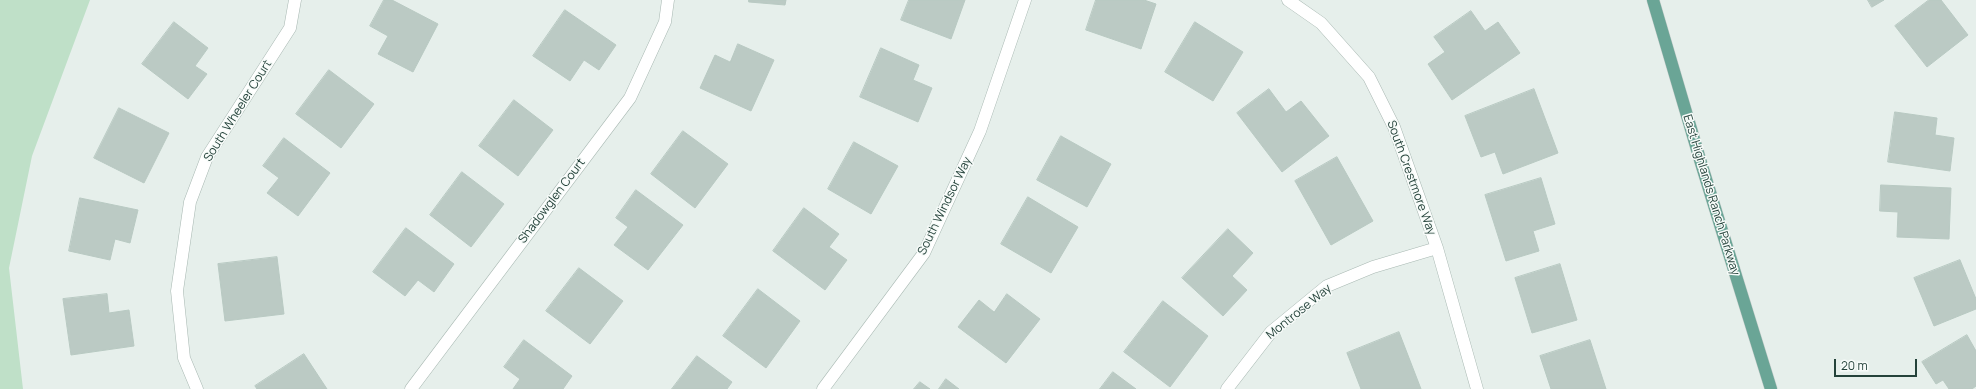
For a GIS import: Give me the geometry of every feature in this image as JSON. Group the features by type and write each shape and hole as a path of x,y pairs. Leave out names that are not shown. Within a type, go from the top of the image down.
{"main road":[{"name":"East Highlands Ranch Parkway","path":"1653,0 1701,163 1771,389"}],"street":[{"name":"South Wheeler Court","path":"197,389 184,358 177,290 190,202 207,157 290,28 295,0"},
{"name":"Shadowglen Court","path":"411,389 630,98 665,22 668,0"},
{"name":"South Windsor Way","path":"823,389 924,253 980,131 1025,0"},
{"name":"South Crestmore Way","path":"1288,0 1321,23 1369,77 1394,127 1437,248 1476,389"},
{"name":"Montrose Way","path":"1227,389 1271,332 1328,286 1373,267 1437,248"}],"green space":[{"path":"0,0 90,0 32,156 9,268 23,389 0,389"}],"building":[{"path":"384,0 392,0 438,24 413,72 378,54 388,36 370,26"},
{"path":"749,0 786,0 785,5 749,2"},
{"path":"909,0 965,0 951,39 901,20"},
{"path":"1096,0 1144,0 1156,4 1141,49 1086,30"},
{"path":"1868,0 1884,0 1872,7"},
{"path":"1929,0 1941,0 1968,35 1927,67 1895,26"},
{"path":"565,10 616,45 599,70 584,60 570,81 533,56"},
{"path":"1471,11 1485,31 1498,22 1520,53 1452,100 1428,64 1445,52 1434,37"},
{"path":"174,22 208,48 195,66 207,74 188,99 142,64"},
{"path":"1195,22 1243,52 1213,101 1165,72"},
{"path":"738,44 774,60 751,111 700,88 715,55 730,62"},
{"path":"881,48 919,65 913,80 932,88 918,122 860,97"},
{"path":"329,70 374,104 341,148 296,114"},
{"path":"1269,89 1286,112 1301,101 1329,136 1282,172 1237,113"},
{"path":"1534,89 1558,153 1503,174 1495,152 1481,157 1465,116"},
{"path":"514,100 553,130 518,176 479,146"},
{"path":"119,108 169,133 144,183 94,158"},
{"path":"1895,112 1937,118 1935,135 1954,138 1950,171 1888,162"},
{"path":"683,131 728,164 695,208 651,174"},
{"path":"1061,136 1111,164 1087,207 1037,180"},
{"path":"284,138 330,173 298,216 267,193 279,178 263,166"},
{"path":"854,142 898,166 871,214 828,189"},
{"path":"1337,157 1373,221 1331,245 1295,181"},
{"path":"462,172 504,204 471,247 430,215"},
{"path":"1541,178 1555,224 1533,231 1539,251 1506,261 1485,195"},
{"path":"1881,185 1951,188 1949,239 1897,237 1898,212 1880,211"},
{"path":"636,190 683,225 648,270 614,245 628,227 616,218"},
{"path":"1028,197 1078,227 1051,273 1001,244"},
{"path":"80,198 138,210 130,243 115,239 110,260 69,251"},
{"path":"804,208 839,234 829,247 847,260 825,290 773,251"},
{"path":"406,228 454,264 434,292 418,280 405,296 373,272"},
{"path":"1228,229 1253,253 1232,276 1247,290 1223,316 1182,278"},
{"path":"277,257 284,314 225,321 218,264"},
{"path":"1960,260 1976,299 1976,309 1934,326 1914,278"},
{"path":"1560,264 1577,320 1532,333 1515,278"},
{"path":"579,268 623,301 590,344 546,311"},
{"path":"758,289 800,321 766,368 723,336"},
{"path":"107,294 109,313 129,310 134,346 71,355 63,299"},
{"path":"1007,294 1040,319 1006,363 958,327 979,300 994,312"},
{"path":"1163,301 1208,336 1170,387 1124,352"},
{"path":"1399,332 1421,389 1361,389 1347,353"},
{"path":"1967,335 1976,351 1976,386 1972,389 1949,389 1943,380 1936,384 1922,362"},
{"path":"524,340 572,376 563,389 513,389 520,379 504,367"},
{"path":"1590,340 1606,389 1551,389 1540,356"},
{"path":"304,354 327,389 257,389 255,386"},
{"path":"697,356 732,382 727,389 672,389"},
{"path":"1113,372 1136,389 1100,389"},
{"path":"946,379 959,389 939,389"},
{"path":"920,382 930,389 914,389"}]}
